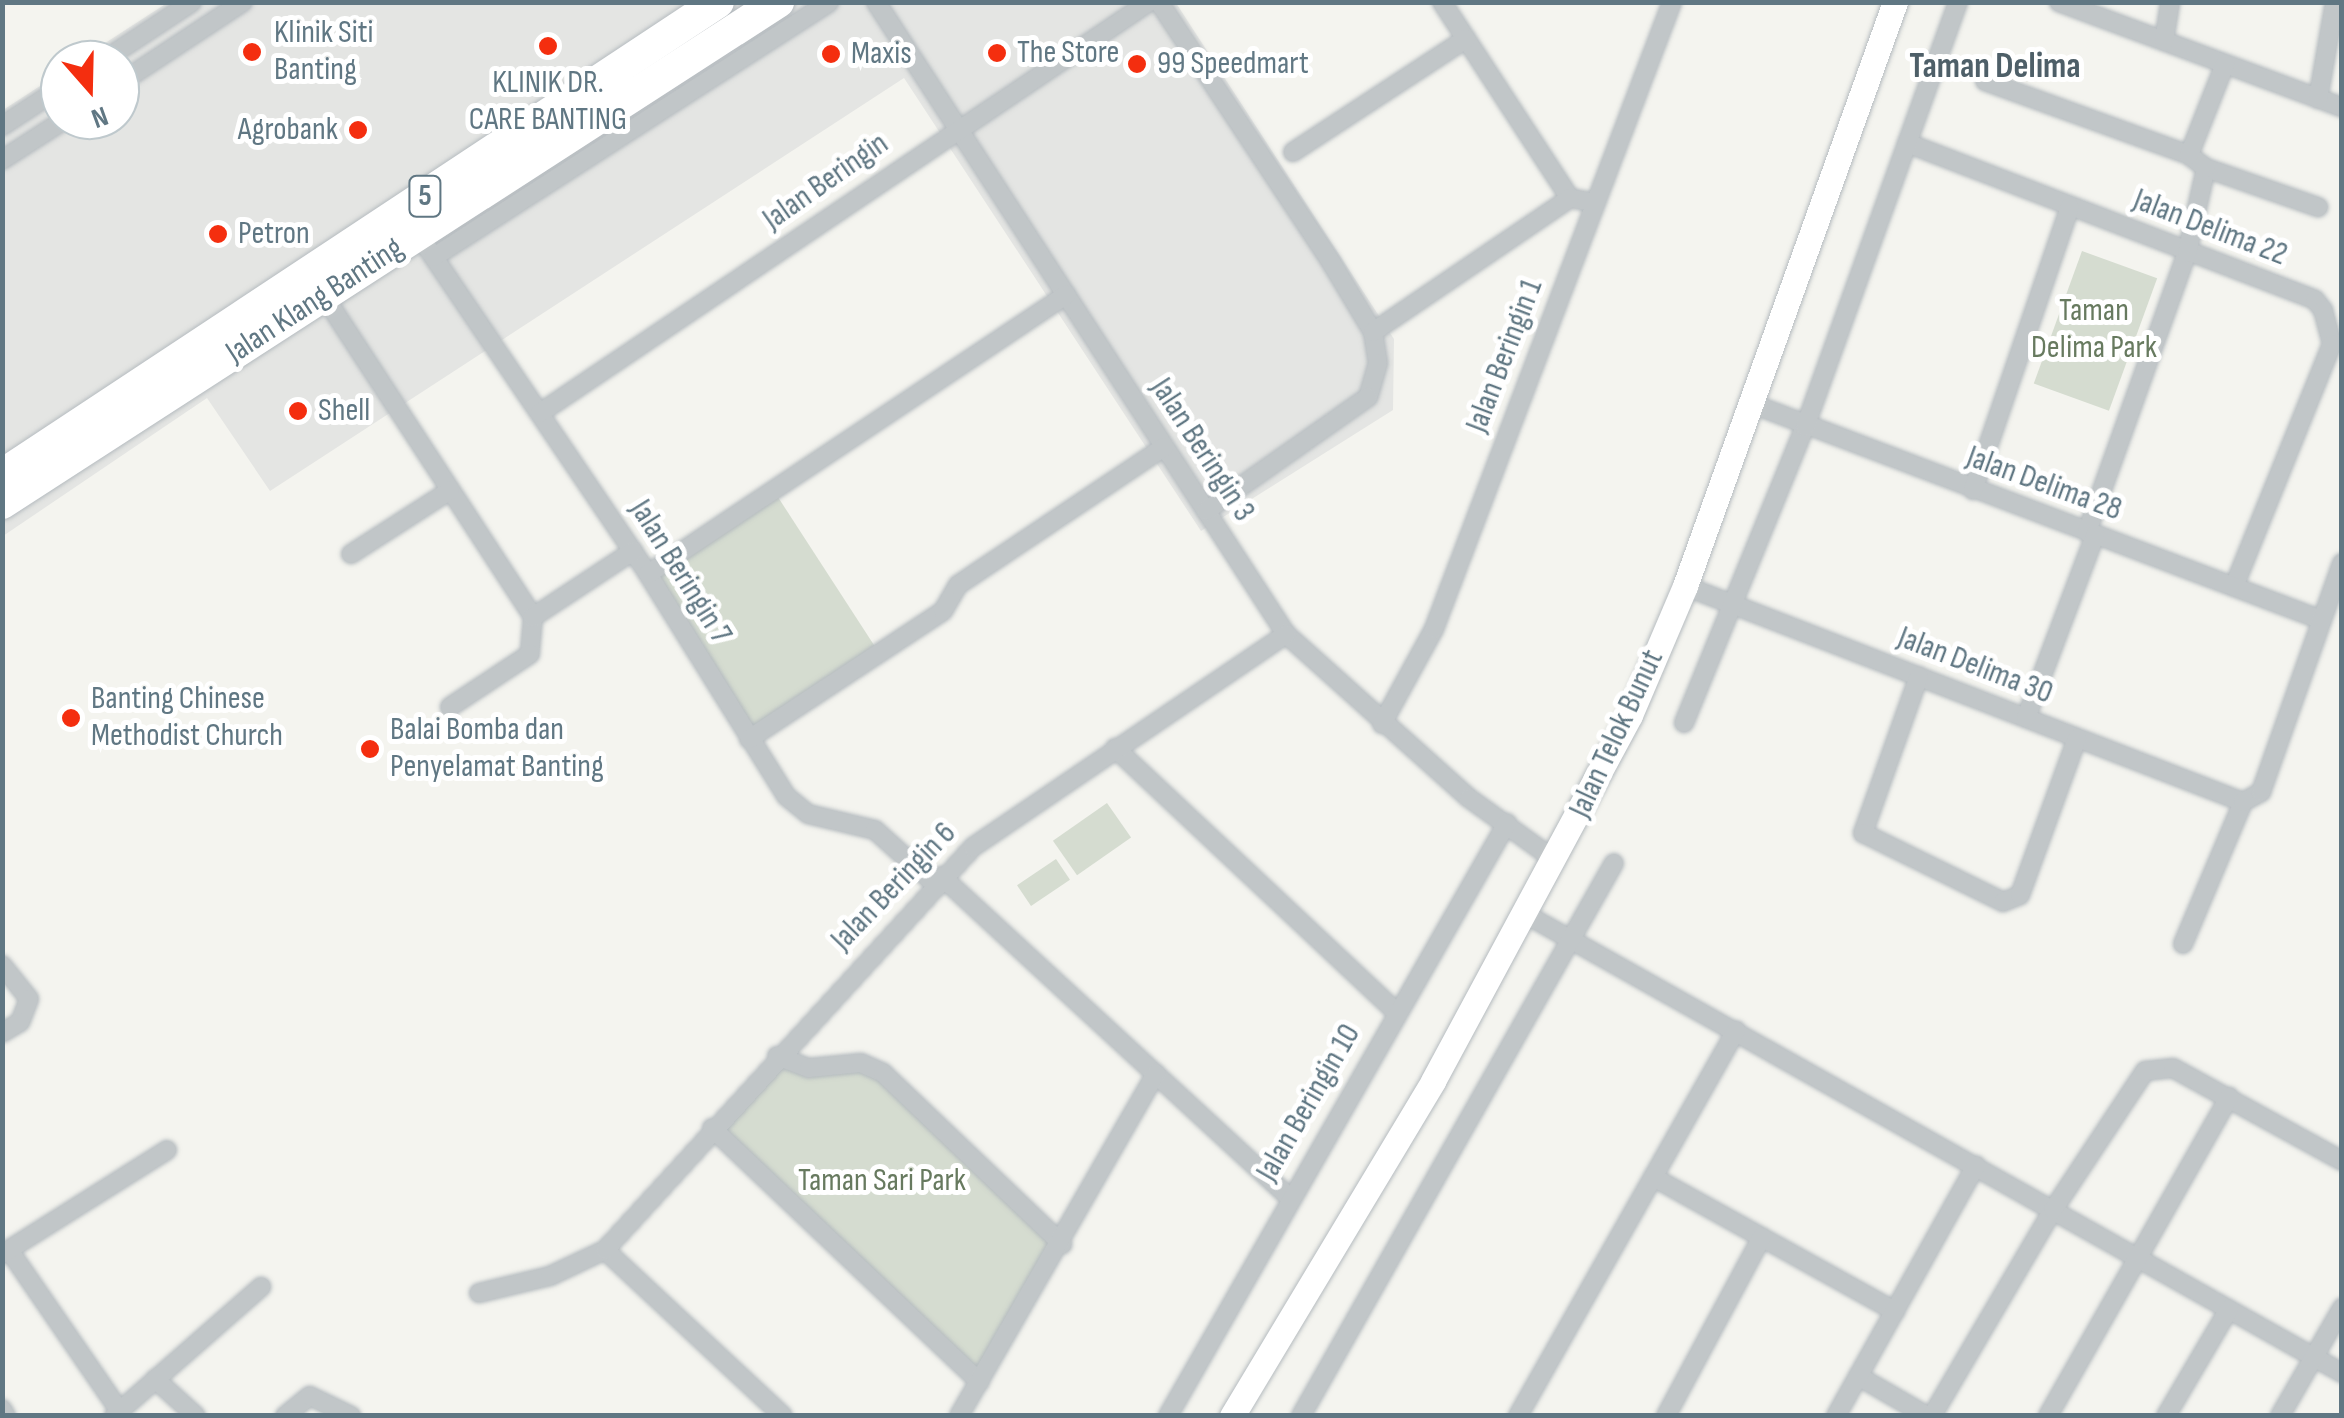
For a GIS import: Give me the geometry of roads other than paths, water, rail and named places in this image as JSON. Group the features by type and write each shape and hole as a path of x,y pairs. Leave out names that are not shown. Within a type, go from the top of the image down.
{"highway":[{"name":"Jalan Klang Banting","path":"2,502 139,400 718,2"},
{"name":"Jalan Klang Banting","path":"2,474 324,296 426,246 778,2"}],"street":[{"path":"134,40 192,2"},
{"path":"140,70 244,2"},
{"path":"426,246 829,2"},
{"name":"Jalan Beringin 3","path":"876,2 1286,634 1382,724 1556,861"},
{"name":"Jalan Beringin","path":"540,413 1149,2"},
{"path":"1158,2 1373,332 1378,364 1368,397 1206,512"},
{"path":"1442,2 1570,198 1595,203"},
{"name":"Jalan Beringin 1","path":"1382,724 1434,629 1672,2"},
{"name":"Jalan Telok Bunut","path":"1234,1415 1527,915 1630,716 1685,586 1896,2"},
{"path":"1684,723 1805,427 1958,2"},
{"path":"2059,2 2342,108"},
{"path":"2164,41 2170,2"},
{"path":"2318,99 2335,2"},
{"path":"1293,152 1466,39"},
{"path":"2189,155 2225,64"},
{"path":"1986,82 2189,155 2206,168 2318,207"},
{"path":"2,126 40,101"},
{"path":"2,160 40,135"},
{"name":"Jalan Delima 22","path":"1907,143 2315,300 2330,324 2332,344 2234,587"},
{"path":"2026,718 2187,253 2206,168"},
{"path":"1373,332 1570,198"},
{"path":"1973,490 2070,207"},
{"name":"Jalan Beringin 7","path":"426,246 633,551 749,740 799,810 876,830 938,880 1288,1196"},
{"path":"648,574 1066,295"},
{"path":"324,296 533,624 530,654 450,707"},
{"name":"Jalan Delima 28","path":"1750,403 2319,619"},
{"path":"749,740 943,611 958,586 1164,446"},
{"path":"351,554 449,491"},
{"path":"533,624 633,551"},
{"path":"2182,944 2243,802 2261,792 2319,619 2342,564"},
{"name":"Jalan Delima 30","path":"1685,586 2243,802"},
{"name":"Jalan Beringin 6","path":"605,1250 938,880 996,828 1286,634"},
{"path":"1920,676 1863,833 2003,902 2020,895 2077,738"},
{"path":"1115,748 1396,1012"},
{"name":"Jalan Beringin 10","path":"1168,1416 1288,1196 1506,823"},
{"path":"1301,1416 1614,863"},
{"path":"1527,915 2342,1373"},
{"path":"2,965 25,989 28,1011 2,1033"},
{"path":"1518,1416 1736,1030"},
{"path":"777,1056 809,1068 861,1063 883,1073 1062,1244"},
{"path":"1858,1376 1930,1416 2053,1210 2145,1071 2174,1068 2342,1161"},
{"path":"959,1416 1062,1244 1156,1074"},
{"path":"2048,1416 2229,1097"},
{"path":"712,1128 980,1382"},
{"path":"167,1150 6,1252 117,1413 261,1287"},
{"path":"1836,1416 1976,1166"},
{"path":"1653,1177 1895,1311"},
{"path":"1666,1416 1762,1238"},
{"path":"479,1294 550,1276 605,1250 783,1416"},
{"path":"2280,1416 2342,1308"},
{"path":"2166,1416 2228,1309"},
{"path":"155,1378 196,1416"},
{"path":"285,1416 310,1396 351,1416"}],"place":[{"name":"KLINIK DR. CARE BANTING","path":"548,46"},
{"name":"Klinik Siti Banting","path":"252,52"},
{"name":"The Store","path":"997,53"},
{"name":"Maxis","path":"831,54"},
{"name":"99 Speedmart","path":"1137,64"},
{"name":"Agrobank","path":"358,130"},
{"name":"Petron","path":"218,234"},
{"name":"Shell","path":"298,411"},
{"name":"Banting Chinese Methodist Church","path":"71,718"},
{"name":"Balai Bomba dan Penyelamat Banting","path":"370,749"}],"district":[{"name":"Taman Delima","path":"1995,67"}],"park label":[{"name":"Taman Delima Park","path":"2094,330"},
{"name":"Taman Sari Park","path":"882,1181"}]}
